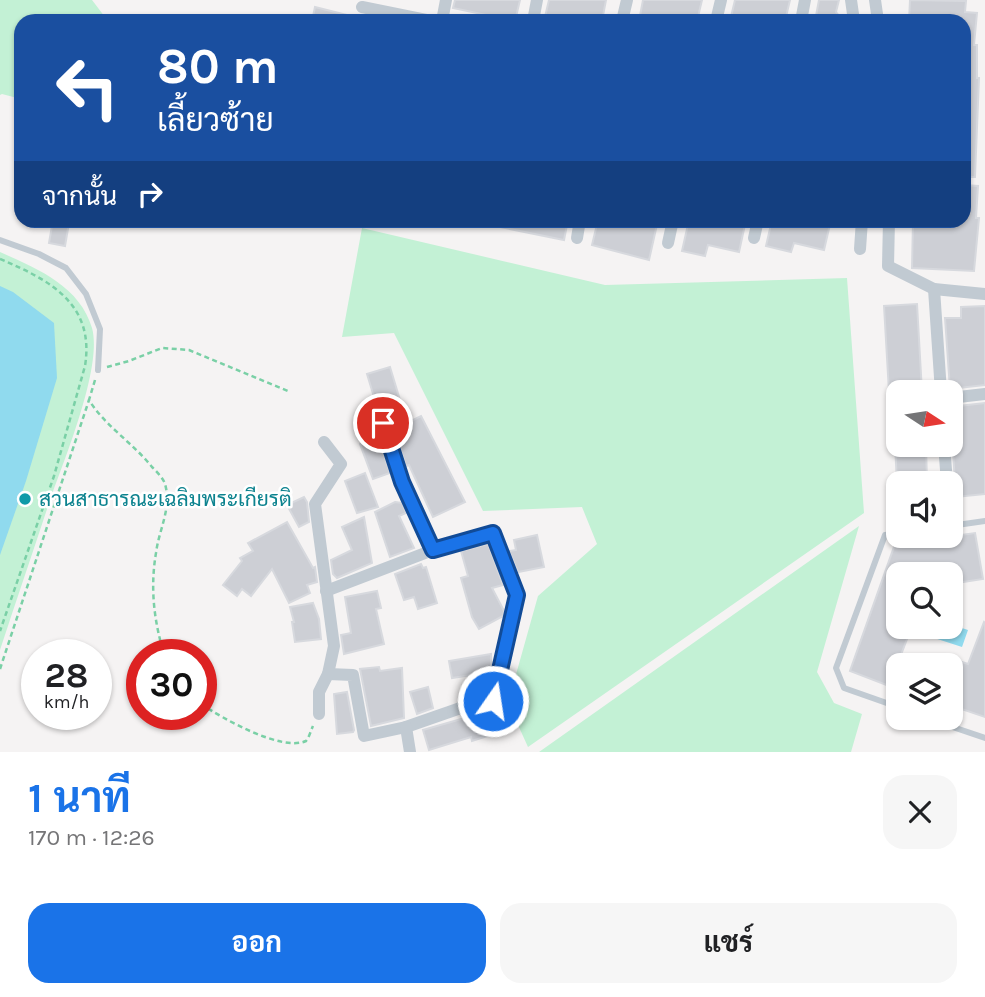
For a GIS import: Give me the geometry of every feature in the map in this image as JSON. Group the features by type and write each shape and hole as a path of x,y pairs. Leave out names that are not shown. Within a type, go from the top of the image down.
{"street":[{"path":"363,4 403,14"},
{"path":"577,237 579,228"},
{"path":"668,243 671,228"},
{"path":"754,238 756,228"},
{"path":"860,249 861,228"},
{"path":"890,228 888,267 934,289 985,294"},
{"path":"934,289 940,380"},
{"path":"963,397 985,394"},
{"path":"383,423 402,482 433,550"},
{"path":"319,714 319,692 328,674 334,646 316,504 341,464 324,442"},
{"path":"326,591 433,550 493,533 517,595 493,701 472,704 405,727 364,736 353,675 328,674"},
{"path":"405,727 410,752"}],"lane":[{"path":"0,240 39,254 66,268 86,294 100,329 98,369"},
{"path":"963,524 985,521"},
{"path":"886,535 836,668 844,688 886,703"},
{"path":"961,730 985,738"}],"path":[{"path":"0,259 38,276 62,294 78,311 86,331 88,350 54,476 0,631"},
{"path":"0,669 98,369 162,348 189,350 288,391"},
{"path":"89,400 97,412 143,455 165,482 168,506 156,552 153,592 155,624 160,639"},
{"path":"295,747 305,741 319,714"},
{"path":"217,715 249,737 260,741"}],"green space":[{"path":"0,0 92,0 103,14 14,14 14,97 0,95"},
{"path":"362,228 605,285 847,278 864,513 528,747 508,703 538,596 597,544 582,507 483,511 394,333 342,337"},
{"name":"สวนสาธารณะเฉลิมพระเกียรติ","path":"0,252 42,272 67,290 86,313 92,328 94,345 92,366 80,415 0,650"},
{"path":"859,526 817,672 834,703 862,714 851,752 539,752"}],"water":[{"path":"0,286 13,292 54,323 57,378 0,555"},
{"path":"963,628 968,630 962,647 937,639 963,639"}],"building":[{"path":"455,0 520,0 517,14 482,14 453,8"},
{"path":"549,0 606,0 603,14 546,14"},
{"path":"643,0 702,0 699,14 640,14"},
{"path":"735,0 790,0 787,14 732,14"},
{"path":"819,0 839,0 838,14 816,14"},
{"path":"910,0 966,1 965,12 977,13 974,45 977,45 979,78 975,177 971,177 971,14 909,14"},
{"path":"315,7 343,14 314,14"},
{"path":"971,186 978,186 976,218 979,218 974,271 912,268 913,228 971,228"},
{"path":"52,228 68,228 65,246 49,243"},
{"path":"505,228 566,228 564,240"},
{"path":"596,228 656,228 649,260 592,245"},
{"path":"687,228 744,228 739,252 708,245 705,256 682,251"},
{"path":"770,228 829,228 824,250 794,243 791,252 766,246"},
{"path":"917,304 921,380 888,380 884,306"},
{"path":"985,306 985,385 963,388 963,380 949,380 945,318 961,318 961,307"},
{"path":"390,367 400,400 377,407 367,374"},
{"path":"985,403 985,494 963,496 963,471 954,471 953,457 963,457 963,406"},
{"path":"421,416 465,502 433,517 409,465 406,466 394,429"},
{"path":"378,437 390,473 373,479 360,444"},
{"path":"896,457 926,457 927,471 896,471"},
{"path":"365,473 378,507 357,513 345,481"},
{"path":"304,497 309,522 299,527 287,505"},
{"path":"395,502 402,503 406,513 399,516 414,548 390,557 375,512"},
{"path":"364,517 372,563 337,578 333,574 331,560 352,550 342,527"},
{"path":"287,522 313,568 315,567 317,582 307,585 310,593 289,603 272,569 251,596 242,589 237,596 223,585 242,561 240,558 253,551 248,543"},
{"path":"975,533 983,579 963,582 963,562 889,562 894,548 963,548 963,535"},
{"path":"537,535 544,567 518,572 509,551 516,550 514,540"},
{"path":"488,544 503,585 492,588 504,611 503,616 479,629 472,617 461,578 468,576 461,551"},
{"path":"421,564 423,568 426,567 437,603 418,609 414,597 404,600 395,574"},
{"path":"886,569 886,639 907,639 902,653 886,653 886,685 850,671"},
{"path":"377,591 381,608 376,609 384,644 344,654 341,635 351,633 345,597"},
{"path":"313,603 319,619 321,639 295,642 290,607"},
{"path":"984,622 985,717 963,709 963,662 968,664"},
{"path":"491,654 491,672 452,678 449,661"},
{"path":"379,667 380,671 402,668 404,718 371,726 360,669"},
{"path":"428,687 433,708 417,714 410,692"},
{"path":"347,692 354,730 337,734 334,694"},
{"path":"496,709 503,731 472,741 471,737 429,750 423,730"}],"place":[{"name":"สวนสาธารณะเฉลิมพระเกียรติ","path":"25,499"}],"route":[{"path":"383,423 402,482 433,550 493,533 517,595 493,701"}]}
